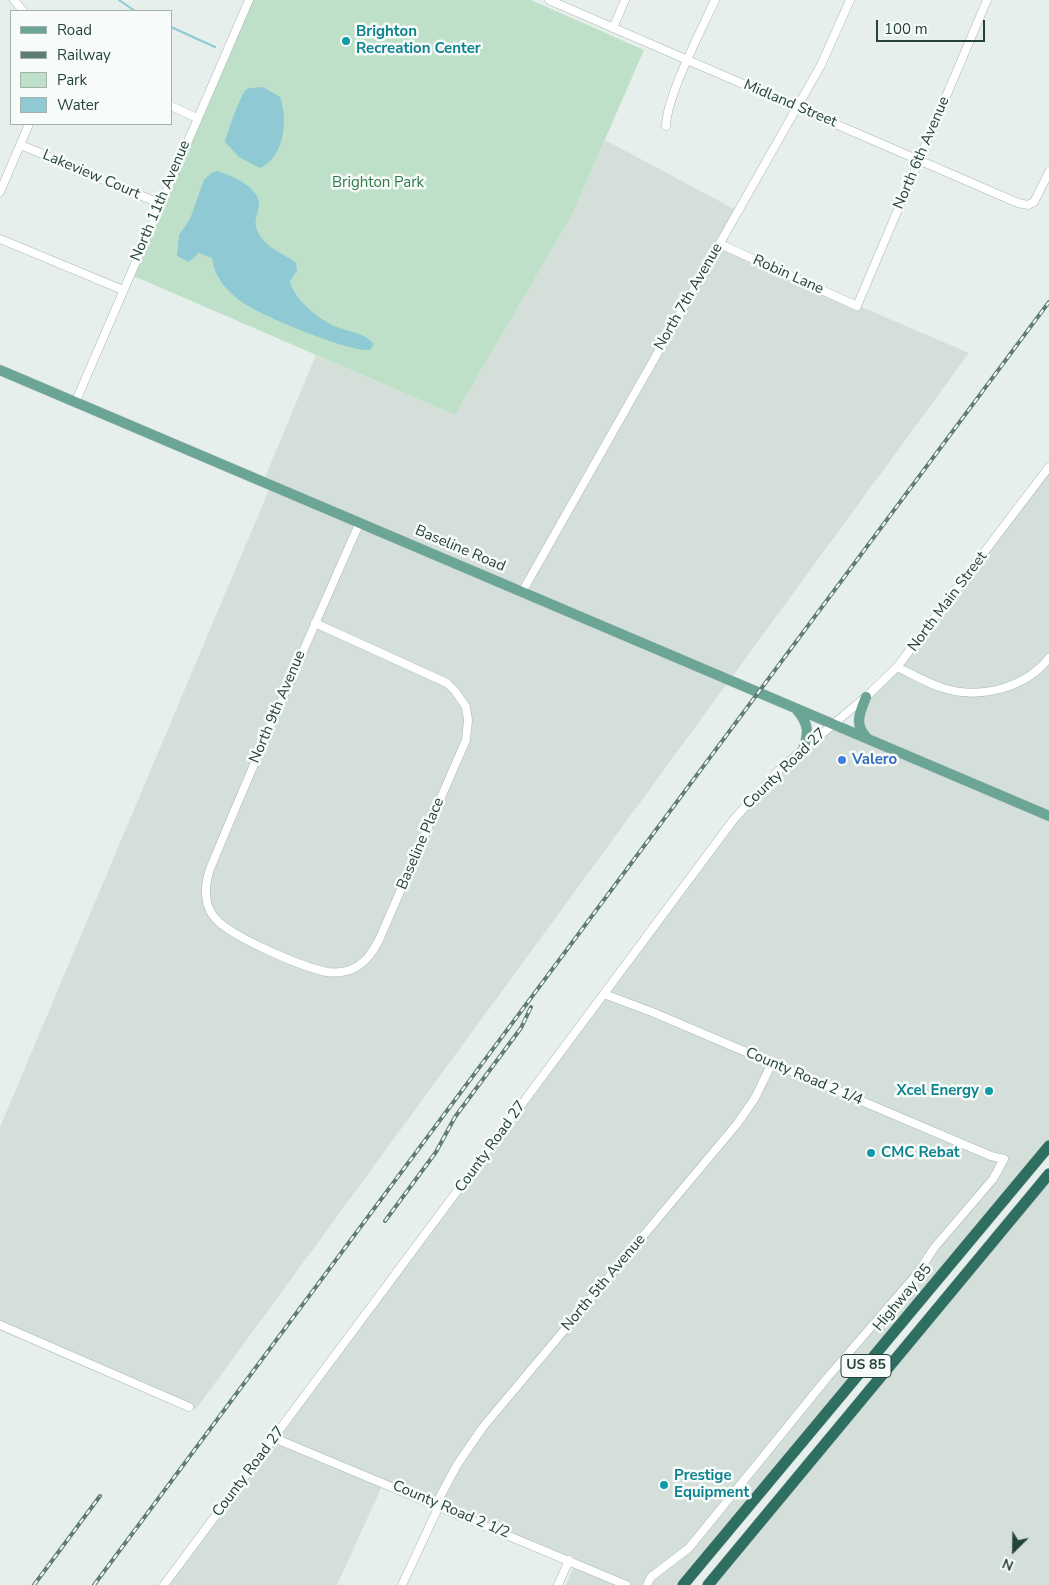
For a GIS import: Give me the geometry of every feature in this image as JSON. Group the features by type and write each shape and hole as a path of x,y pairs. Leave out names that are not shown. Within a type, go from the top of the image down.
{"highway":[{"name":"Highway 85","path":"683,1585 1049,1146"},
{"name":"US 85","path":"708,1585 1049,1174"}],"main road":[{"name":"Baseline Road","path":"0,370 1049,816"},
{"path":"866,697 859,715 859,724 860,730 869,739"},
{"path":"794,708 807,725 808,734 802,750"}],"street":[{"path":"14,0 22,10"},
{"name":"North 11th Avenue","path":"75,403 249,0"},
{"name":"Midland Street","path":"549,0 1018,203 1032,204 1038,197 1049,172"},
{"path":"613,28 625,0"},
{"path":"666,126 668,109 715,0"},
{"name":"North 7th Avenue","path":"522,592 797,107 828,51 850,0"},
{"name":"North 6th Avenue","path":"857,306 987,0"},
{"path":"172,106 197,118"},
{"path":"0,192 29,125"},
{"name":"Lakeview Court","path":"21,145 161,204"},
{"path":"0,239 123,290"},
{"name":"Robin Lane","path":"720,244 857,306"},
{"name":"North Main Street","path":"832,724 866,697 897,667 1049,467"},
{"name":"North 9th Avenue","path":"206,895 210,869 279,704 360,522"},
{"name":"Baseline Place","path":"206,895 211,914 232,933 329,972 351,970 369,957 379,940 466,740 468,720 466,707 456,691 447,683 315,623"},
{"path":"897,667 944,688 959,692 980,693 1000,689 1024,679 1049,658"},
{"name":"County Road 27","path":"164,1585 734,819 759,790 832,724"},
{"name":"County Road 2 1/4","path":"604,994 991,1156 1004,1159 993,1179 934,1248 917,1274 828,1378 690,1548 651,1577 647,1585"},
{"name":"North 5th Avenue","path":"402,1585 457,1465 483,1427 731,1132 755,1098 772,1063"},
{"path":"0,1325 189,1407"},
{"name":"County Road 2 1/2","path":"274,1438 626,1585"},
{"path":"558,1585 570,1560"}],"shaded area":[{"path":"605,140 738,211 719,246 969,353 196,1409 0,1325 0,1127 271,485 263,482 316,355 455,415 572,215"},
{"path":"1049,467 1049,1146 683,1585 566,1585 575,1563 384,1482 337,1585 164,1585 750,800 832,724 860,730 866,697 886,679"},
{"path":"1049,1174 1049,1585 708,1585"}],"green space":[{"name":"Brighton Park","path":"249,0 531,0 644,50 572,215 455,415 129,274"}],"water":[{"path":"263,87 280,97 284,126 275,155 260,168 239,157 225,142 234,114 244,92 249,88"},
{"path":"217,171 244,183 255,194 259,206 256,216 258,232 265,242 296,263 297,271 290,281 301,301 326,322 359,334 369,340 374,344 370,350 359,349 323,339 263,314 248,306 228,290 217,276 212,258 199,253 189,262 177,256 179,235 190,219 204,180 211,173"}],"waterway":[{"path":"119,0 134,10"},
{"path":"172,27 215,47"}],"railway":[{"path":"94,1585 1049,302"},
{"path":"385,1221 436,1152 455,1117 521,1028 531,1007"},
{"path":"34,1585 100,1496"}],"place":[{"name":"Brighton Recreation Center","path":"346,41"},
{"name":"Valero","path":"842,760"},
{"name":"Xcel Energy","path":"989,1091"},
{"name":"CMC Rebat","path":"871,1153"},
{"name":"Prestige Equipment","path":"664,1485"}]}
